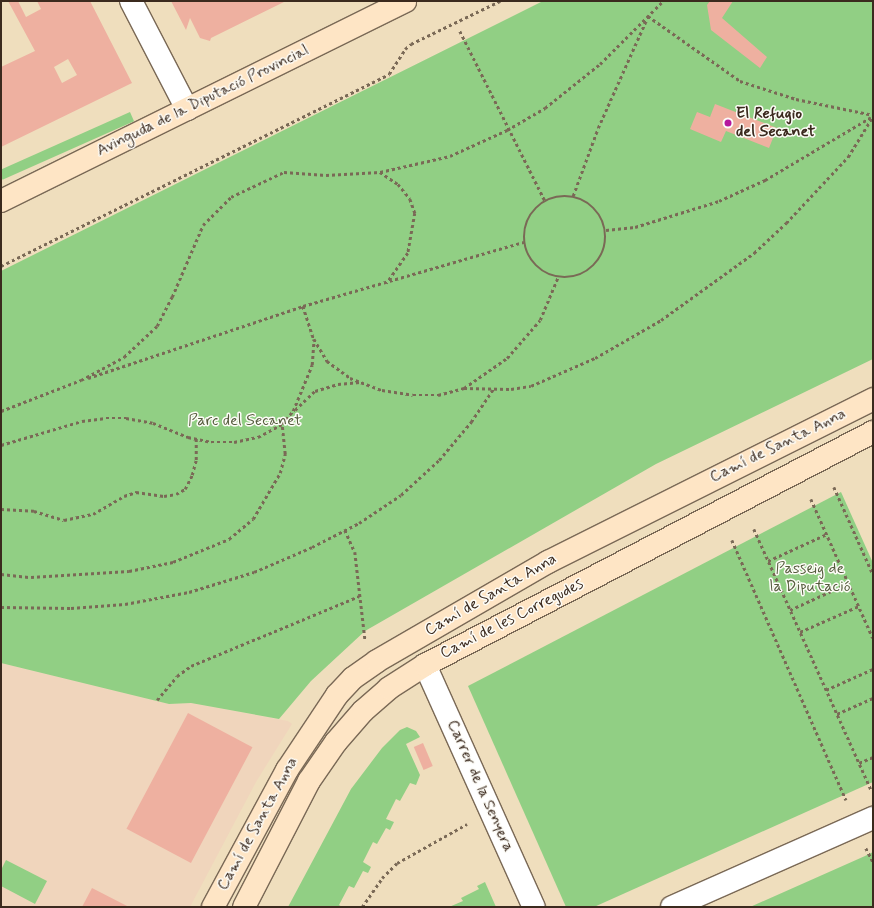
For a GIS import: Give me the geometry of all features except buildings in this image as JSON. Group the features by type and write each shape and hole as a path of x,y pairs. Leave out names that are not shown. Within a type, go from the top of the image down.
{"street":[{"path":"131,1 187,109"},
{"name":"Avinguda de la Diputació Provincial","path":"1,201 405,1"},
{"name":"Camí de Santa Anna","path":"213,907 290,764 336,695 353,678 377,661 548,562 873,399"},
{"name":"Camí de les Corregudes","path":"244,907 309,781 336,742 363,710 389,688 425,664 873,432"},
{"name":"Carrer de la Senyera","path":"425,664 534,907"},
{"path":"672,907 873,818"}],"path":[{"path":"1,266 389,74 405,49 411,44 500,1"},
{"path":"81,380 124,357 157,326 172,297 203,225 231,197 284,172 326,175 380,172 450,156 508,130 545,108 600,64 663,1"},
{"path":"648,16 740,80 796,99 873,116"},
{"path":"573,196 598,128 648,16"},
{"path":"460,31 508,130 545,201"},
{"path":"606,230 635,226 719,201 766,180 873,116"},
{"path":"464,388 493,389 531,386 561,375 658,322 717,282 754,254 786,223 848,157 873,116"},
{"path":"380,172 398,184 410,199 415,213 408,253 386,284"},
{"path":"573,196 595,208 606,230 606,243 602,256 594,266 583,274 558,277 545,273 535,265 528,254 524,242 528,219 545,201 556,197 573,196"},
{"path":"1,411 81,380 303,306 386,284 524,242"},
{"path":"303,306 314,339 327,361 350,378 382,390 413,395 438,395 464,388 485,376 524,341 540,320 558,277"},
{"path":"293,411 312,365 314,339"},
{"path":"1,445 82,422 106,418 126,418 153,423 196,438 234,442 258,437 282,424 314,391 338,384 361,382"},
{"path":"1,607 71,608 125,604 189,592 254,572 345,530 401,495 439,460 471,422 493,389"},
{"path":"1,574 31,576 129,571 173,562 228,539 253,519 280,473 284,454 282,424"},
{"path":"1,509 34,511 64,520 93,514 124,496 136,492 164,496 176,494 185,489 192,476 196,460 196,438"},
{"path":"834,487 873,574"},
{"path":"811,499 873,638"},
{"path":"754,529 871,789"},
{"path":"345,530 355,552 359,596 366,642"},
{"path":"768,561 827,534"},
{"path":"732,540 846,800"},
{"path":"790,610 849,583"},
{"path":"157,700 177,676 191,666 359,596"},
{"path":"800,632 859,606"},
{"path":"826,690 873,669"},
{"path":"837,714 873,698"},
{"path":"859,763 873,757"},
{"path":"362,907 382,878 397,863 467,824"},
{"path":"866,847 873,862"}],"shaded area":[{"path":"1,663 169,704 191,703 288,721 292,724 256,782 190,907 1,907"}],"green space":[{"name":"Parc del Secanet","path":"543,1 873,1 873,359 656,464 365,631 311,681 279,719 191,703 169,704 1,663 1,271"},
{"path":"130,112 134,121 3,180 1,169"},
{"name":"Passeig de la Diputació","path":"841,492 873,563 873,782 594,907 566,907 468,686"},
{"path":"407,727 416,731 420,737 406,744 420,775 416,785 410,783 400,801 396,799 386,819 394,822 390,830 386,828 377,844 373,842 363,862 371,867 368,873 363,871 354,888 349,886 339,905 342,907 288,907 351,789 382,748 400,730"},
{"path":"873,852 873,907 750,907 865,856"},
{"path":"6,860 47,881 35,904 1,886 1,870"},
{"path":"485,882 496,907 449,907 463,901 461,898 479,889 477,886"}],"place":[{"name":"El Refugio del Secanet","path":"728,123"}]}
